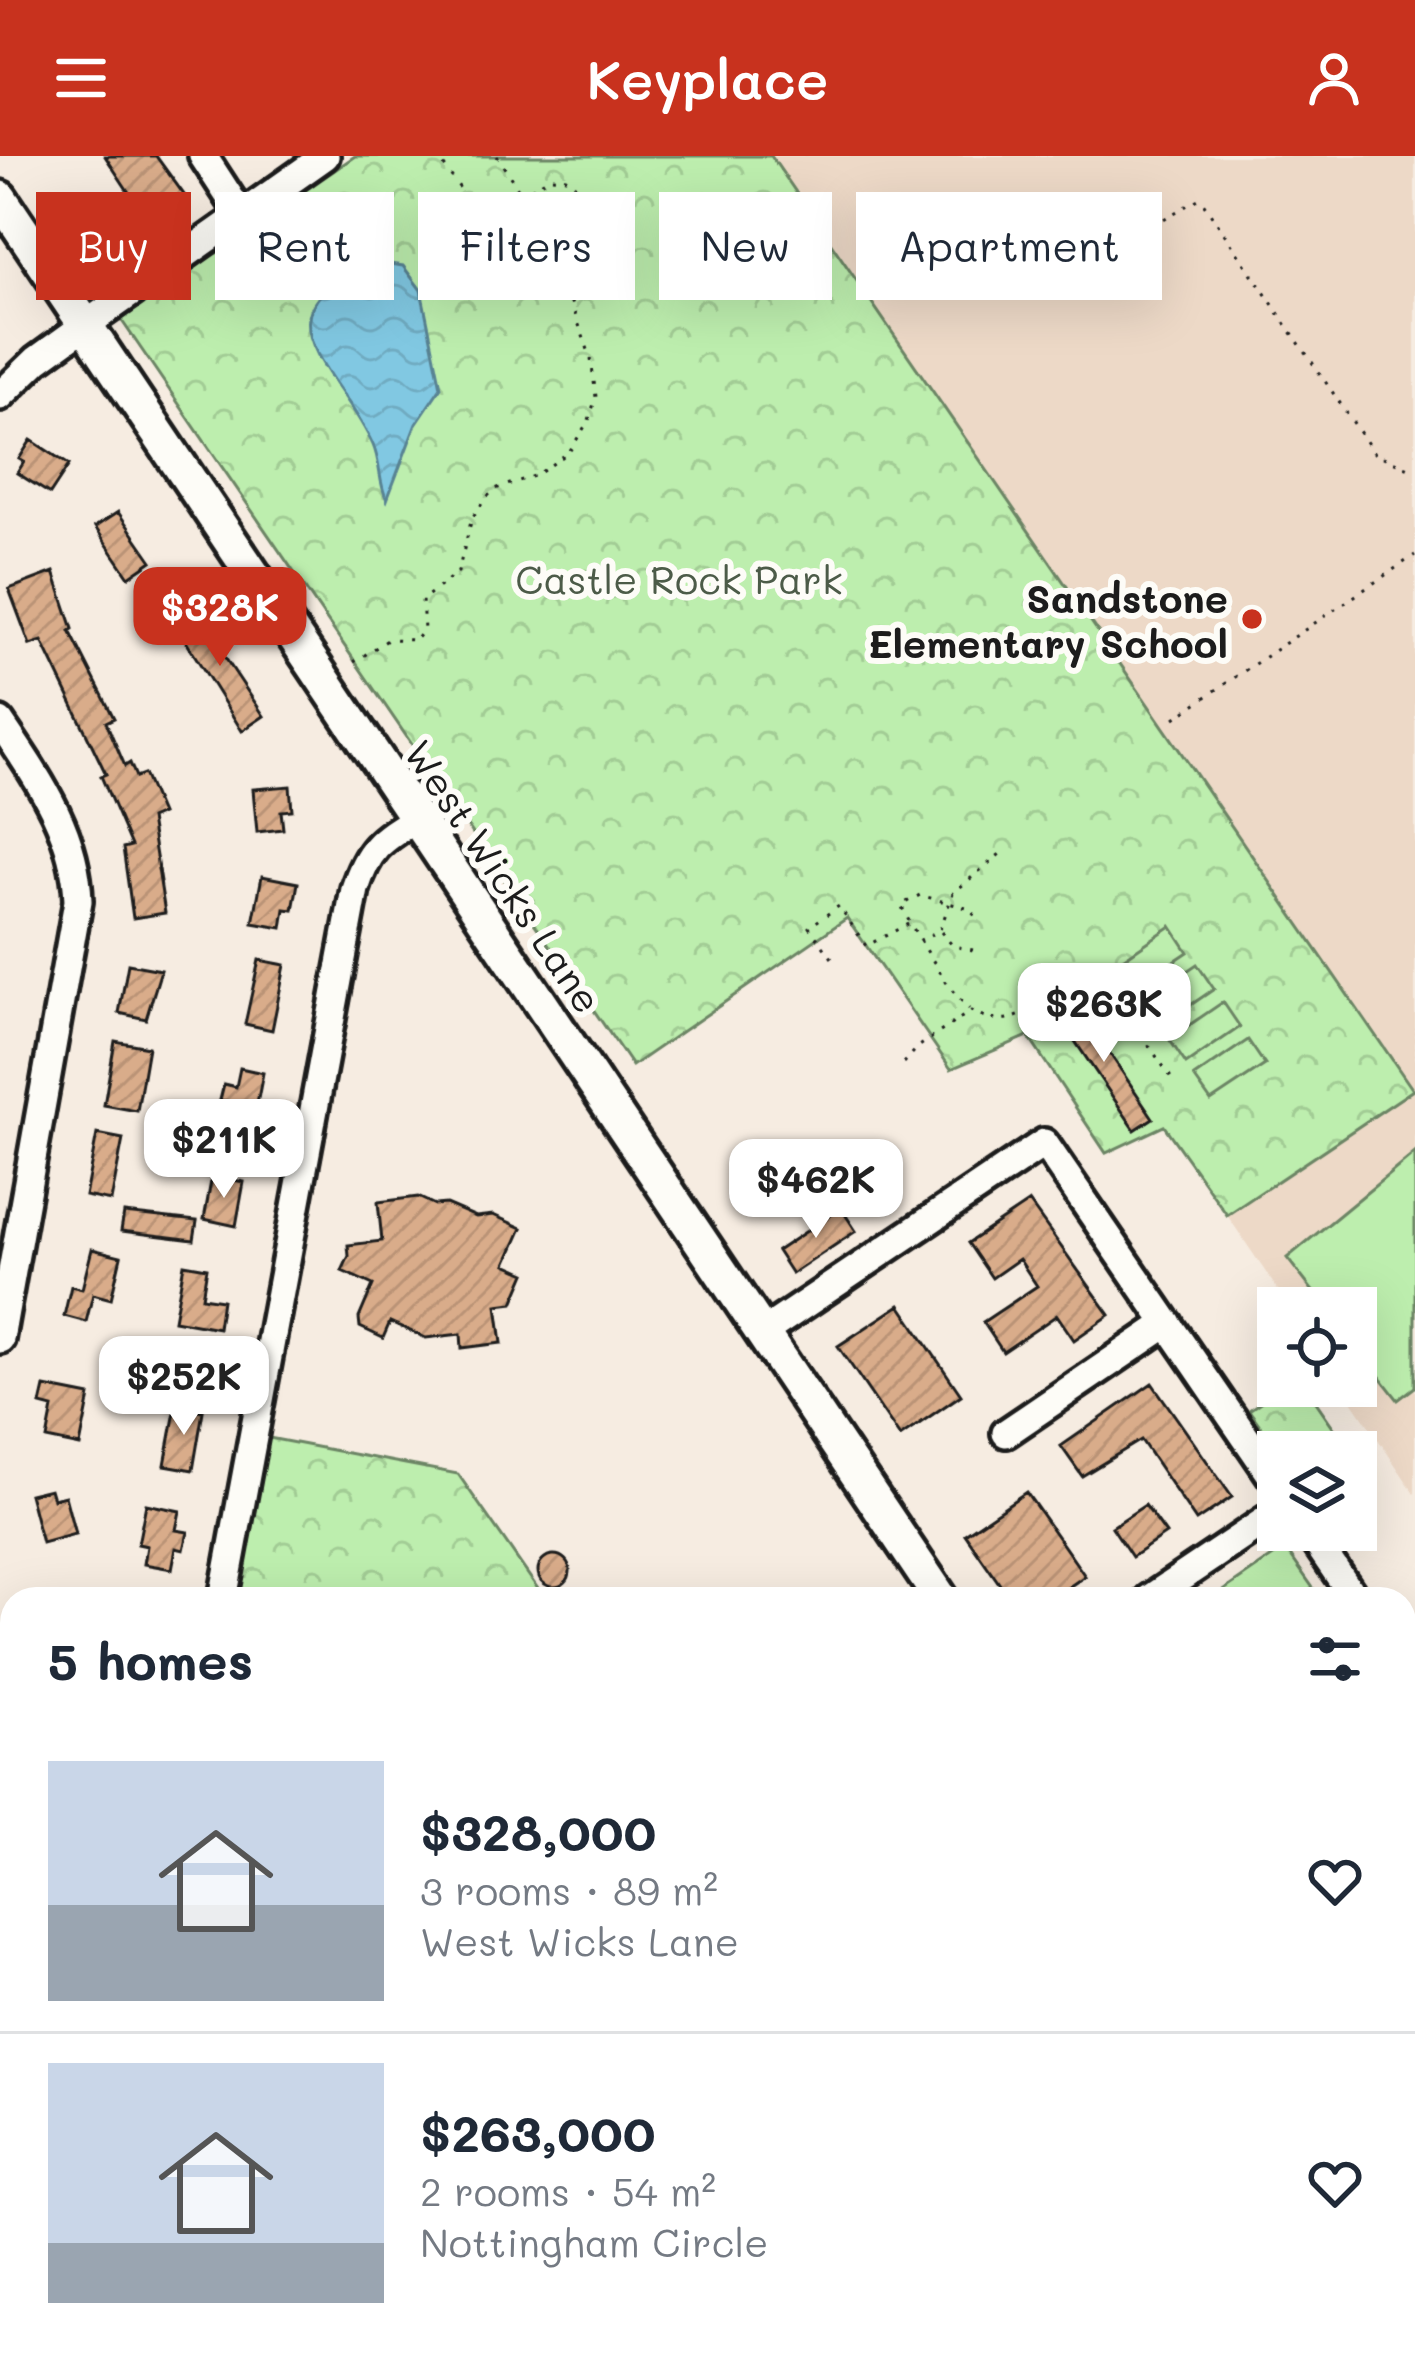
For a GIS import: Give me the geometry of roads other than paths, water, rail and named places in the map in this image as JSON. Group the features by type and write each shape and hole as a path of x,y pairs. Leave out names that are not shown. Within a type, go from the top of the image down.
{"main road":[{"name":"West Wicks Lane","path":"0,198 933,1587"}],"street":[{"path":"202,156 226,192"},
{"path":"270,192 325,156"},
{"path":"0,396 38,360 215,230"},
{"path":"0,722 60,818 77,872 78,902 0,1339"},
{"path":"225,1587 355,889 365,858 381,840 415,819"},
{"path":"763,1333 1044,1143 1257,1454"},
{"path":"1006,1433 1168,1323"},
{"path":"1167,1587 1257,1526"},
{"path":"1322,1551 1346,1587"}],"water":[{"path":"394,265 403,266 418,286 441,387 416,424 387,500 373,445 313,344 309,322 315,301 394,300"}],"place":[{"name":"Sandstone Elementary School","path":"1252,619"}],"park label":[{"name":"Castle Rock Park","path":"679,578"}]}
